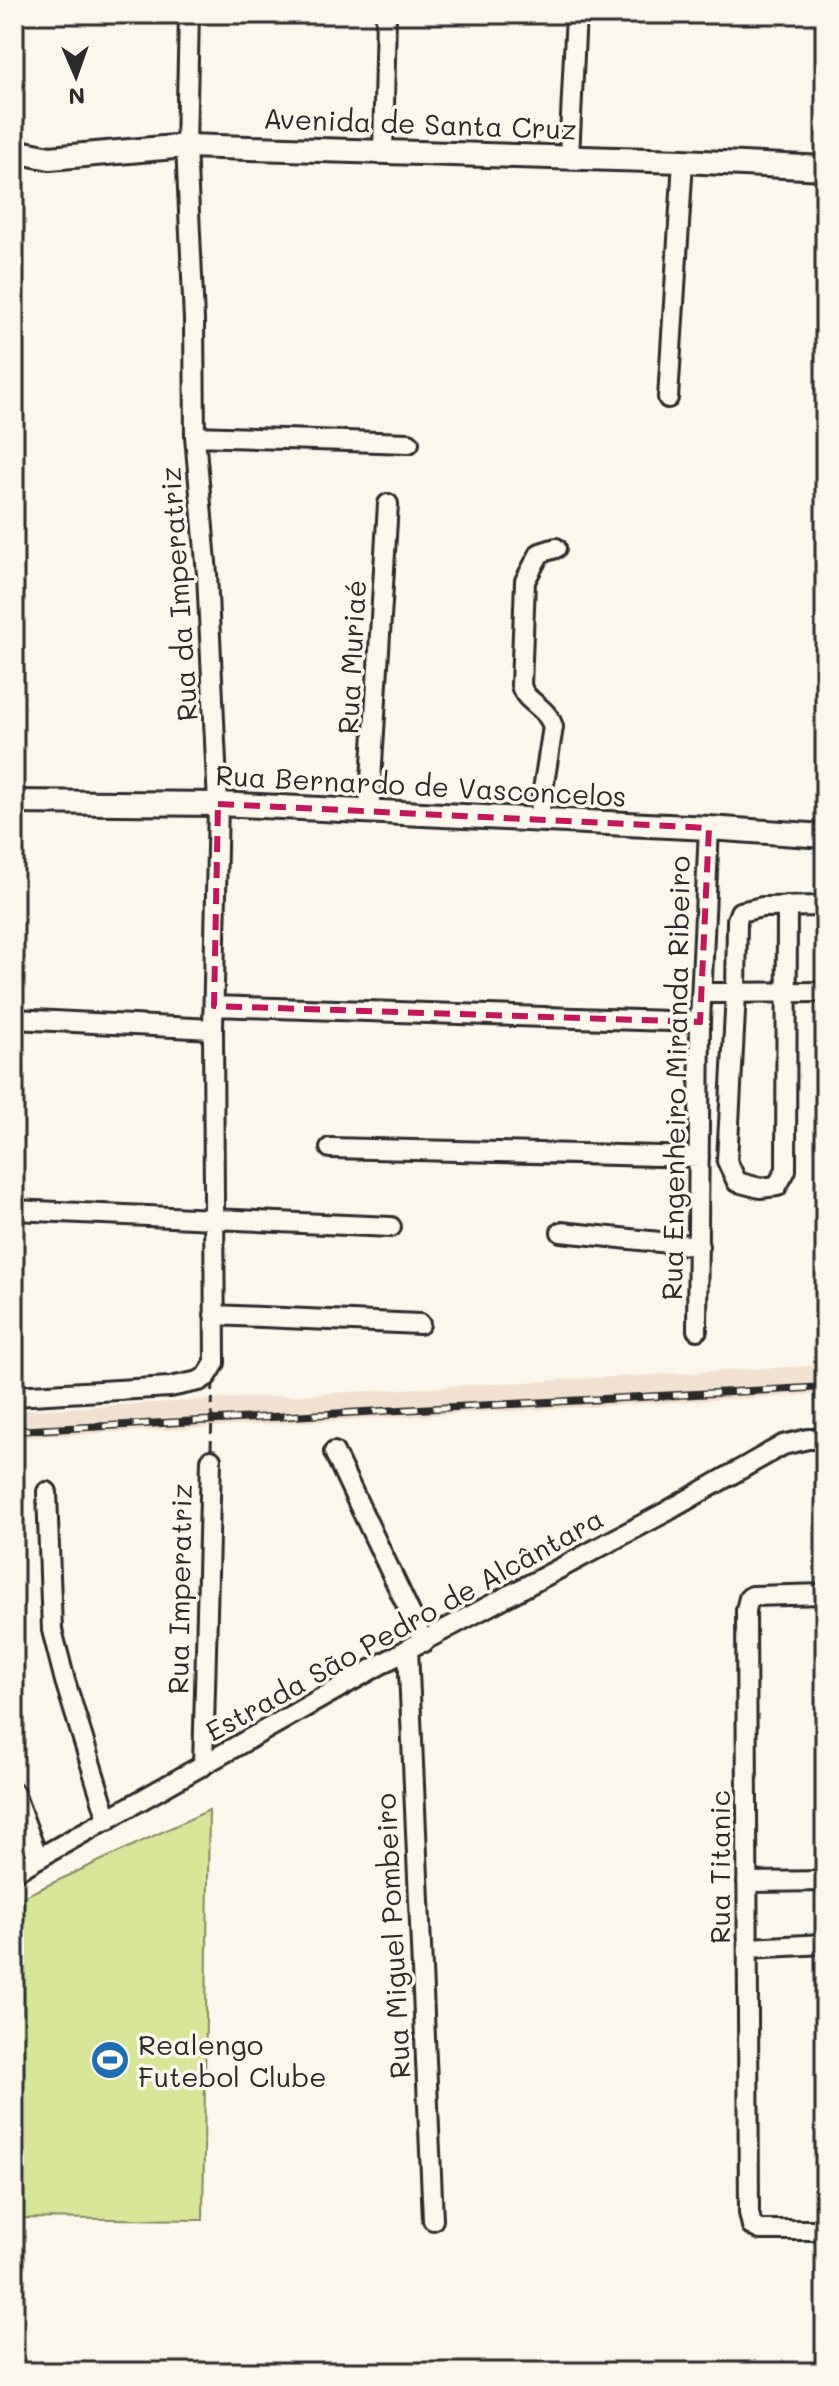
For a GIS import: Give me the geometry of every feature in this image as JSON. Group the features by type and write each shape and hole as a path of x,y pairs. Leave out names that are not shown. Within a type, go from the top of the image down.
{"main road":[{"name":"Avenida de Santa Cruz","path":"14,151 50,158 186,146 825,168"},
{"path":"14,166 50,158"},
{"name":"Rua Bernardo de Vasconcelos","path":"14,802 218,804 825,836"}],"street":[{"name":"Rua da Imperatriz","path":"189,14 186,146 194,320 195,436 207,574 218,804 213,1029 213,1374"},
{"path":"383,152 386,14"},
{"path":"569,157 576,14"},
{"path":"668,398 683,161"},
{"path":"195,436 409,443"},
{"name":"Rua Muriaé","path":"369,813 388,504"},
{"path":"538,821 553,727 550,716 523,693 521,685 525,581 540,553 556,548"},
{"name":"Rua Engenheiro Miranda Ribeiro","path":"697,1330 700,1022 709,828"},
{"path":"787,906 786,1170 777,1186 760,1188 737,1182 727,1161 737,920 740,912 762,907 787,906 825,906"},
{"path":"702,993 825,992"},
{"path":"214,1006 700,1022"},
{"path":"14,1019 213,1029"},
{"path":"330,1148 699,1157"},
{"path":"14,1210 391,1227"},
{"path":"561,1232 699,1246"},
{"path":"214,1315 420,1324"},
{"path":"14,1396 170,1387 199,1381 213,1374"},
{"name":"Estrada São Pedro de Alcântara","path":"14,1872 416,1646 664,1513 783,1445 808,1439 825,1439"},
{"path":"334,1452 416,1646"},
{"name":"Rua Imperatriz","path":"203,1766 211,1454"},
{"path":"47,1492 52,1630 108,1820"},
{"name":"Rua Titanic","path":"825,1594 752,1596 747,1602 749,2213 752,2226 760,2230 825,2230"},
{"name":"Rua Miguel Pombeiro","path":"416,1646 433,2220"},
{"path":"14,1793 38,1858"},
{"path":"747,1882 825,1881"},
{"path":"748,1948 825,1944"}],"path":[{"path":"211,1454 213,1374"}],"highlighted area":[{"path":"218,804 709,828 700,1022 214,1006"}],"shaded area":[{"path":"825,1365 825,1394 14,1438 14,1411"}],"green space":[{"name":"Realengo Futebol Clube","path":"209,1810 203,2220 14,2218 14,1901"}],"railway":[{"path":"14,1431 825,1387"}],"place":[{"name":"Realengo Futebol Clube","path":"110,2060"}]}
